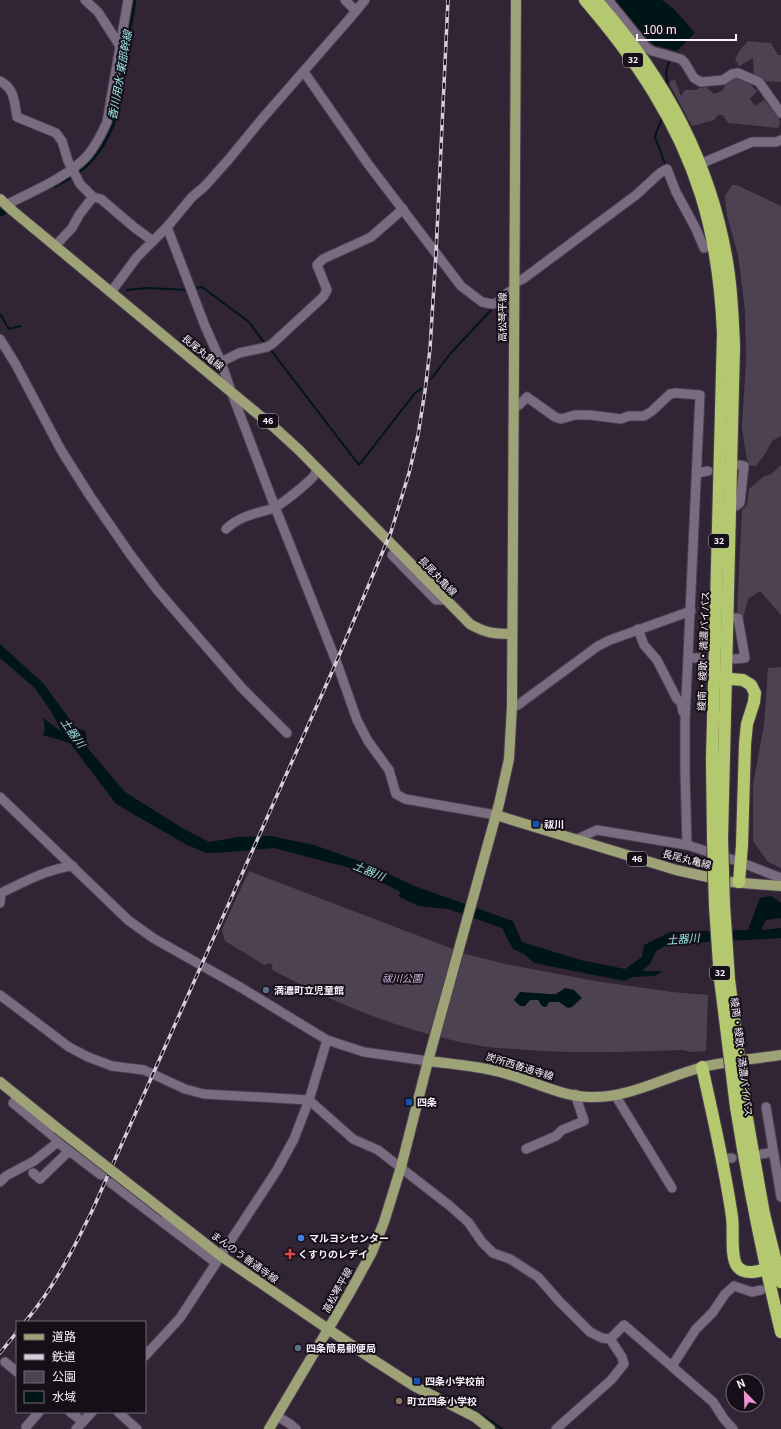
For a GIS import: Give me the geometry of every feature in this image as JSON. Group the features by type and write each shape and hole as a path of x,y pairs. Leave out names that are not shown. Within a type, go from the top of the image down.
{"highway":[{"name":"綾南・綾歌・満濃バイパス","path":"585,0 606,24 642,72 676,123 700,164 721,232 731,292 734,346 725,505 717,838 741,1107 764,1214 781,1332"},
{"name":"綾南・綾歌・満濃バイパス","path":"596,0 627,37 662,87 701,195 713,245 722,304 723,333 727,618 720,678"},
{"path":"720,678 743,680 748,682 755,693 754,702 747,724 745,744 742,845 739,882"},
{"path":"702,1068 726,1158 733,1226 734,1262 741,1270 748,1272 771,1268"},
{"name":"綾南・綾歌・満濃バイパス","path":"771,1268 781,1282"}],"main road":[{"name":"高松琴平線","path":"512,634 516,0"},
{"name":"長尾丸亀線","path":"7,205 276,428 470,624 481,630 495,634 512,634"},
{"path":"428,1061 495,820 509,759 512,706 512,634"},
{"name":"長尾丸亀線","path":"495,820 575,840 676,870 730,882 781,886"},
{"name":"炭所西善通寺線","path":"428,1061 476,1066 494,1070 546,1087 587,1097 616,1095 702,1068 781,1055"},
{"name":"高松琴平線","path":"269,1429 328,1330 372,1252 390,1204 401,1167 428,1061"},
{"name":"まんのう善通寺線","path":"0,1082 166,1213 219,1259 414,1386 459,1408 475,1417 489,1428"}],"street":[{"path":"85,0 98,12 120,46"},
{"path":"7,205 62,176 73,172 99,139 107,122 128,0"},
{"path":"345,0 356,11"},
{"path":"111,292 137,257 229,159 365,0"},
{"path":"608,0 646,47 652,51 681,59 694,78 701,82 722,80 732,74 738,73 759,82 781,113"},
{"path":"304,72 368,164 461,286 482,302 492,304 497,303 514,286 636,195 660,173 667,169 676,192 696,227 704,248 713,245"},
{"path":"0,81 7,85 12,92 17,116 56,133 62,141 68,161 80,184 93,197 101,199 153,241"},
{"path":"700,164 752,142 776,142 781,140"},
{"path":"55,246 72,228 79,215 93,197"},
{"path":"221,362 239,353 267,348 272,344 323,297 327,290 317,265 323,259 371,236 403,209"},
{"path":"167,226 205,326 221,362 275,507 358,720 368,741 389,770 396,794 405,798 495,820"},
{"path":"0,339 16,365 61,450 90,496 130,554 158,591 242,688 287,734"},
{"path":"514,406 519,404 527,397 555,417 561,419 590,415 621,419 629,416 644,416 652,411 670,394 700,395 686,721 685,773 687,846"},
{"path":"725,505 736,506 740,503 744,466 739,465"},
{"path":"226,529 232,523 256,512 275,507 294,494 315,475 317,468"},
{"path":"696,473 708,471"},
{"path":"392,555 436,600 445,600"},
{"path":"512,706 518,705 598,646 638,629 691,611"},
{"path":"727,618 738,618 745,658 735,659"},
{"path":"638,629 644,645 658,660 677,699 681,702 686,721"},
{"path":"689,658 700,658"},
{"path":"0,797 128,920 153,938 240,987 327,1040 364,1052 428,1061"},
{"path":"575,840 597,830 687,846 740,862 781,878"},
{"path":"0,903 1,893 24,881 58,867 72,866"},
{"path":"0,995 69,1047 88,1057 112,1066 144,1070 185,1089 204,1094 309,1100 353,1139 378,1150 401,1167 468,1222 482,1242 493,1252 510,1259 538,1277 590,1332 602,1338 610,1339 622,1357 624,1364 611,1380 556,1429"},
{"path":"146,1355 180,1318 277,1170 294,1139 309,1100 327,1040"},
{"path":"526,1149 556,1136 572,1122 584,1121 575,1094"},
{"path":"616,1095 672,1188"},
{"path":"18,1097 13,1103 53,1136 58,1142 101,1175"},
{"path":"766,1106 781,1197"},
{"path":"0,1182 6,1176 34,1161 58,1142"},
{"path":"33,1173 40,1179 57,1168 69,1150"},
{"path":"762,1154 773,1152"},
{"path":"111,1183 219,1259"},
{"path":"672,1366 696,1329 713,1312 725,1294 734,1286 752,1292 761,1290"},
{"path":"610,1339 624,1325 713,1402 724,1419 733,1429"},
{"path":"5,1362 16,1371"},
{"path":"26,1427 39,1413"},
{"path":"71,1413 80,1425 91,1413"},
{"path":"119,1413 125,1423 137,1429"},
{"path":"277,1416 296,1429"}],"green space":[{"path":"748,41 771,43 778,55 781,55 781,82 762,81 754,76 753,58 739,66 735,59 740,50"},
{"path":"737,78 750,84 757,91 750,99 755,106 764,100 779,118 780,124 778,128 728,123 723,115 718,115 714,120 692,126 670,85 670,81 675,80 681,96 685,90 696,90 706,87 714,94 722,91 729,79"},
{"path":"732,185 737,185 781,206 781,436 772,441 756,466 749,465 742,427 746,360 745,310 738,255 727,216 725,196"},
{"path":"781,465 781,615 760,591 748,599 743,618 737,614 742,510 747,505 749,489"},
{"path":"781,667 781,868 768,862 753,841 753,785 764,725 768,668"},
{"name":"祓川公園","path":"249,871 466,954 506,964 595,981 672,992 708,995 706,1051 577,1052 536,1051 490,1047 423,1033 370,1015 295,982 271,969 273,966 270,963 264,965 225,941 222,931 223,927"}],"water":[{"path":"615,0 662,0 674,9 695,33 677,51 654,45 648,40"},
{"name":"土器川","path":"0,644 43,683 76,728 85,731 87,740 86,746 125,792 182,828 209,842 238,837 271,836 314,845 365,863 417,887 513,921 522,942 580,960 625,969 642,957 644,945 670,932 748,930 760,898 771,896 781,903 781,918 766,920 761,930 781,928 781,938 669,944 656,951 650,964 642,971 662,971 655,976 633,977 624,981 534,963 524,954 513,949 502,928 448,909 418,906 398,896 401,892 354,869 274,848 207,853 187,845 116,804 70,743 43,735 45,728 43,718 62,732 52,713 35,688 0,658"},
{"path":"565,988 574,990 582,998 572,1007 568,1008 559,1002 549,1002 545,1007 542,1006 538,1000 530,1000 525,1006 520,1006 514,1000 520,992 556,994"}],"waterway":[{"name":"香川用水 東部幹線","path":"55,184 75,172 90,160 102,144 112,123 133,0"},
{"path":"666,88 666,72 670,59"},
{"path":"662,116 655,137 666,166"},
{"name":"香川用水 東部幹線","path":"0,213 12,207"},
{"path":"193,289 202,287 249,322 266,345"},
{"path":"127,290 147,288 189,290"},
{"path":"431,379 450,354 493,308"},
{"path":"0,314 9,329 21,326"},
{"path":"270,349 359,465 415,393 422,388"},
{"path":"425,1386 465,1405 502,1429"}],"railway":[{"path":"26,1321 45,1296 70,1255 92,1211 335,665 391,532 409,473 418,435 430,349 448,0"},
{"path":"0,1353 16,1333"}],"place":[{"name":"祓川","path":"536,824"},
{"name":"満濃町立児童館","path":"266,990"},
{"name":"四条","path":"409,1102"},
{"name":"マルヨシセンター","path":"301,1238"},
{"name":"くすりのレデイ","path":"290,1254"},
{"name":"四条簡易郵便局","path":"298,1348"},
{"name":"四条小学校前","path":"417,1381"},
{"name":"町立四条小学校","path":"399,1401"}]}
